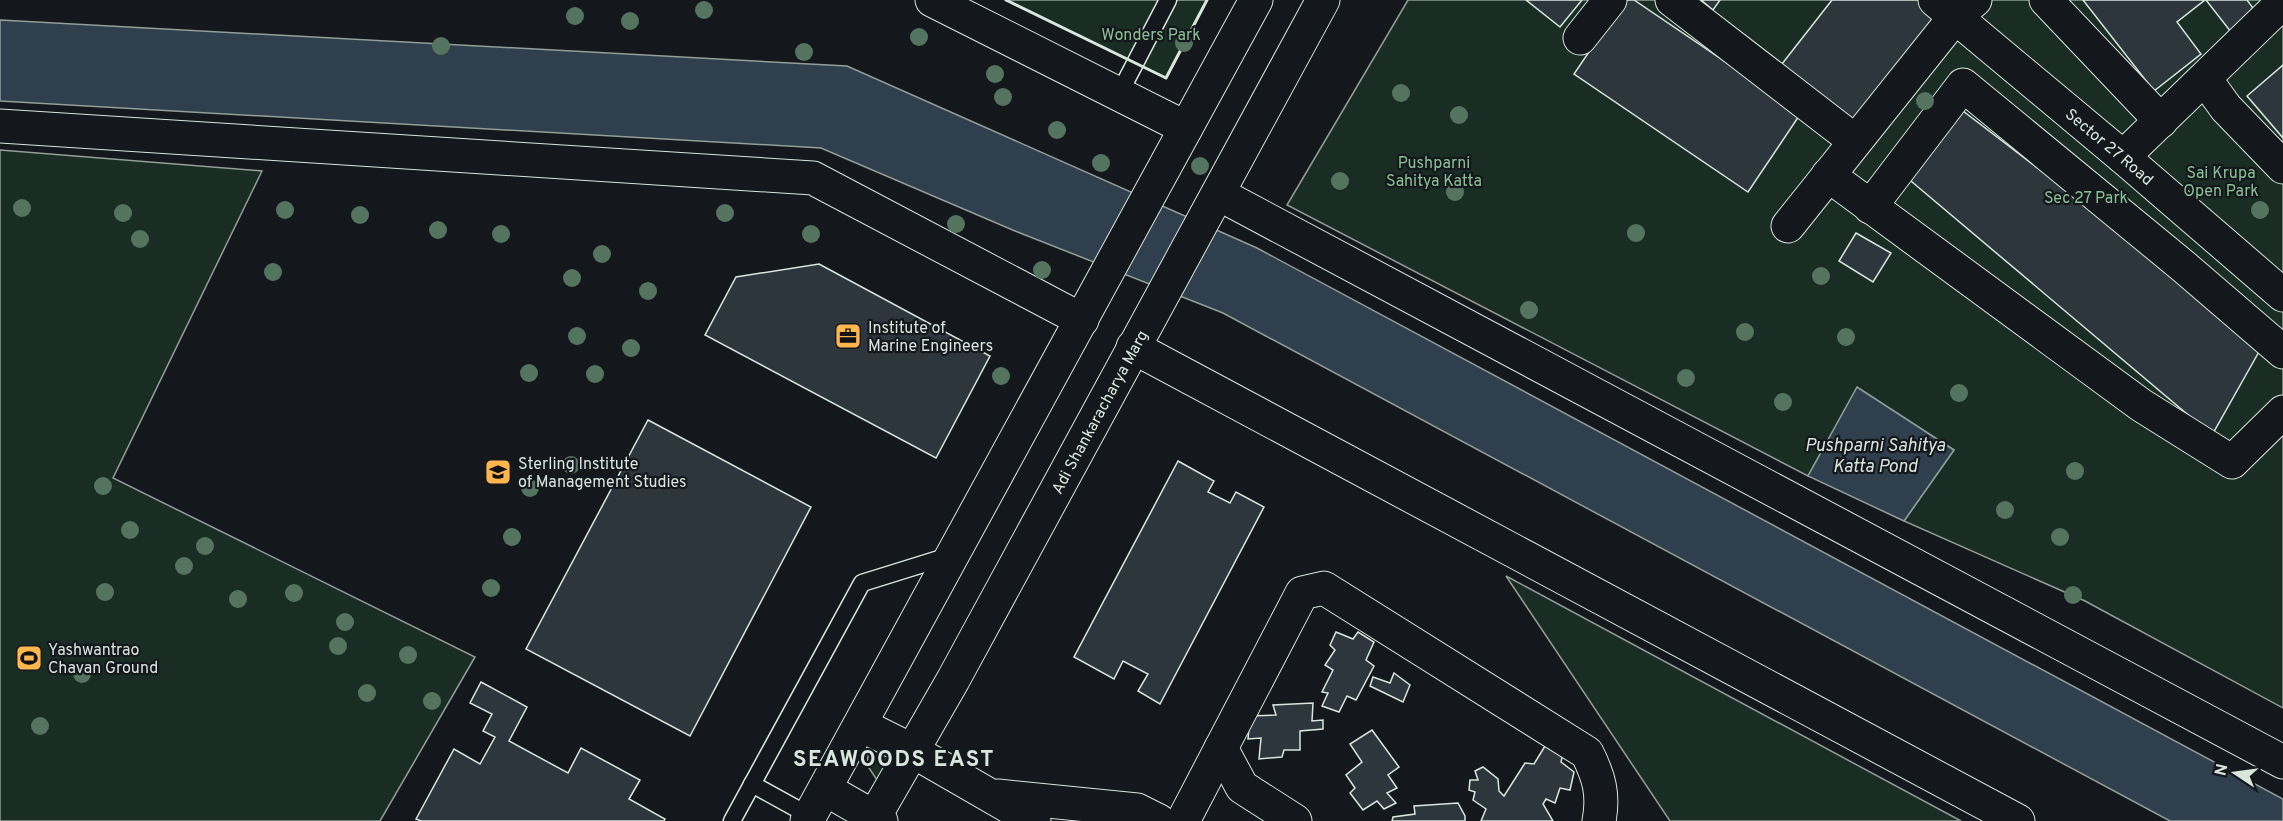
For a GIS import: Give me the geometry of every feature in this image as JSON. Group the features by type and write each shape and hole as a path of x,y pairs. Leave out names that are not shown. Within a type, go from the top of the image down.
{"street":[{"path":"932,0 1186,128"},
{"path":"876,820 814,809 955,555 1256,0"},
{"name":"Adi Shankaracharya Marg","path":"876,820 911,750 953,680 1323,0"},
{"path":"1580,38 1610,0"},
{"path":"1672,0 1855,141"},
{"path":"2046,0 2161,121"},
{"path":"2123,157 2283,2"},
{"path":"1788,226 1855,141 1955,6"},
{"name":"Sector 27 Road","path":"1955,6 2123,157 2283,295"},
{"path":"2205,79 2226,108 2283,167"},
{"path":"1870,207 1963,85 2183,266 2283,352"},
{"path":"0,126 813,178 1089,308"},
{"path":"1828,175 2141,405 2232,462 2283,412"},
{"path":"1214,204 2283,762"},
{"path":"1141,334 2018,821"},
{"path":"1183,821 1302,593 1324,588 1587,753 1599,778 1601,809 1599,821"},
{"path":"861,725 911,750 1034,821"},
{"path":"1221,748 1242,787 1295,821"},
{"path":"990,795 1137,810 1159,821"}],"lane":[{"path":"1119,94 1168,0"},
{"path":"732,821 862,583 955,555"},
{"path":"753,784 814,809"}],"green space":[{"name":"Wonders Park","path":"1006,0 1207,0 1166,78"},
{"path":"1408,0 2283,0 2283,708 2085,601 1904,521 1954,450 1857,388 1808,476 1287,205"},
{"path":"0,150 262,171 113,478 475,657 380,821 0,821"},
{"path":"1506,576 1961,821 1670,821"},
{"path":"907,735 877,780 867,765 869,747"}],"water":[{"path":"0,20 847,66 1257,248 2283,799 2283,821 2170,821 1223,313 1015,231 821,148 0,101"},
{"name":"Pushparni Sahitya Katta Pond","path":"1857,387 1954,450 1904,521 1808,476"}],"building":[{"path":"1526,0 1582,0 1560,27"},
{"path":"1624,0 1634,0 1801,113 1748,192 1574,74"},
{"path":"1701,0 1720,0 1713,10"},
{"path":"1832,0 1922,0 1944,17 1856,130 1778,69"},
{"path":"2083,0 2205,0 2177,22 2201,54 2154,91"},
{"path":"2206,0 2247,0 2256,12 2231,32"},
{"path":"2283,65 2283,138 2247,96"},
{"path":"1963,111 2179,276 2260,350 2212,435 1905,176"},
{"path":"1856,233 1891,253 1873,282 1839,261"},
{"path":"819,264 990,356 936,458 705,335 736,277"},
{"path":"648,420 811,507 690,736 526,649"},
{"path":"1178,461 1214,481 1208,492 1230,503 1236,492 1264,507 1160,704 1138,691 1148,674 1123,661 1114,679 1074,657"},
{"path":"1336,632 1353,639 1358,632 1374,642 1366,660 1374,666 1356,700 1347,696 1339,712 1322,706 1328,693 1322,692 1333,670 1325,665 1335,650 1330,645"},
{"path":"1394,673 1410,685 1403,702 1370,686 1373,677 1390,683"},
{"path":"481,682 527,707 509,741 568,773 581,748 640,780 629,799 665,819 664,821 421,821 416,819 454,749 480,764 495,737 483,731 492,714 470,703"},
{"path":"1313,703 1312,721 1323,720 1323,729 1300,731 1300,750 1284,750 1282,757 1259,759 1261,738 1248,739 1250,716 1276,715 1273,705"},
{"path":"1372,730 1399,767 1388,775 1397,788 1387,793 1396,803 1384,809 1377,801 1363,810 1350,793 1355,788 1346,775 1362,762 1350,744"},
{"path":"1545,746 1563,753 1561,762 1574,772 1570,790 1560,788 1555,803 1546,799 1543,804 1553,821 1481,821 1486,809 1473,800 1475,792 1469,790 1470,780 1478,780 1475,771 1483,767 1498,779 1499,791 1504,796 1525,763 1534,764"},
{"path":"1458,803 1465,816 1465,821 1392,821 1393,817 1415,814 1414,806"}],"wall":[{"path":"1006,0 1166,78 1207,0"}],"place":[{"name":"Institute of Marine Engineers","path":"848,336"},
{"name":"Sterling Institute of Management Studies","path":"498,472"},
{"name":"Yashwantrao Chavan Ground","path":"29,658"}],"district":[{"name":"SEAWOODS EAST","path":"894,758"}],"park label":[{"name":"Pushparni Sahitya Katta","path":"1434,171"},
{"name":"Sai Krupa Open Park","path":"2221,181"},
{"name":"Sec 27 Park","path":"2086,197"}]}
